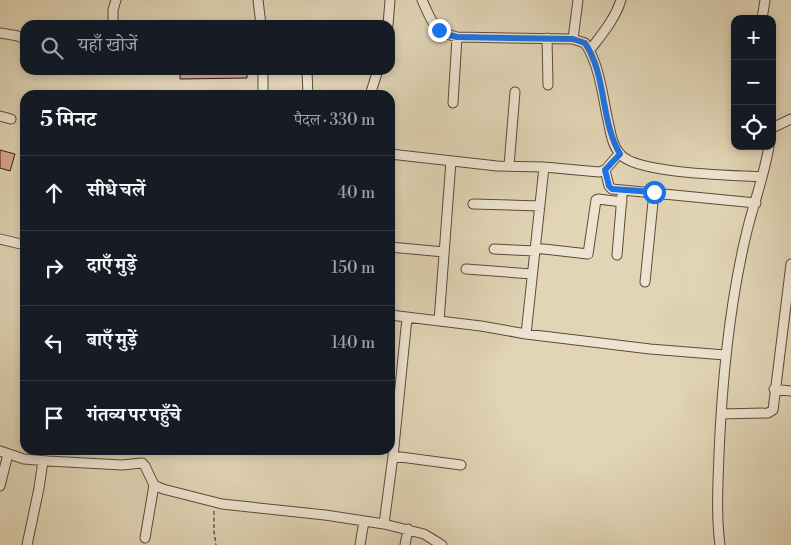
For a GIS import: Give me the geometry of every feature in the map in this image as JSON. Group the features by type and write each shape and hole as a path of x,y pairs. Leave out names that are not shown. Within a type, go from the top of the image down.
{"street":[{"path":"113,20 116,0"},
{"path":"258,0 260,20"},
{"path":"388,20 390,0"},
{"path":"422,0 434,26 445,34 457,37 573,39 585,43 594,61 613,141 620,154 630,161 649,167 762,177"},
{"path":"573,39 578,0"},
{"path":"590,50 609,26 621,0"},
{"path":"763,15 765,0"},
{"path":"0,33 20,38"},
{"path":"453,103 457,37"},
{"path":"547,38 548,85"},
{"path":"263,75 263,90"},
{"path":"307,75 308,90"},
{"path":"372,90 376,75"},
{"path":"508,166 515,92"},
{"path":"0,116 11,119"},
{"path":"776,126 791,119"},
{"path":"720,545 718,504 725,355 746,234 756,203 768,150"},
{"path":"395,155 508,166 599,172 605,170 620,154"},
{"path":"439,322 451,161"},
{"path":"526,334 544,167"},
{"path":"605,170 609,186 612,189 756,203"},
{"path":"617,255 623,190"},
{"path":"645,282 654,192"},
{"path":"494,249 535,249 588,254 596,200 622,202"},
{"path":"473,204 540,206"},
{"path":"0,239 20,244"},
{"path":"395,247 444,252"},
{"path":"721,414 771,412 773,408 791,264"},
{"path":"466,269 532,274"},
{"path":"395,316 650,349 725,355"},
{"path":"395,436 407,318"},
{"path":"774,389 791,391"},
{"path":"0,486 4,452 24,459 43,461 122,465 142,463 154,485 145,538"},
{"path":"384,524 393,456 460,465"},
{"path":"27,545 43,461"},
{"path":"154,485 222,504 325,515 384,524 424,534 442,545"},
{"path":"360,545 364,521"},
{"path":"405,545 408,529"}],"path":[{"path":"215,502 214,532 216,545"}],"building":[{"path":"180,75 247,75 247,78 180,79"},
{"path":"0,150 15,154 10,171 0,168"}],"route":[{"path":"439,30 445,34 457,37 573,39 585,43 594,61 613,141 620,154 605,170 609,186 612,189 654,192"}]}
